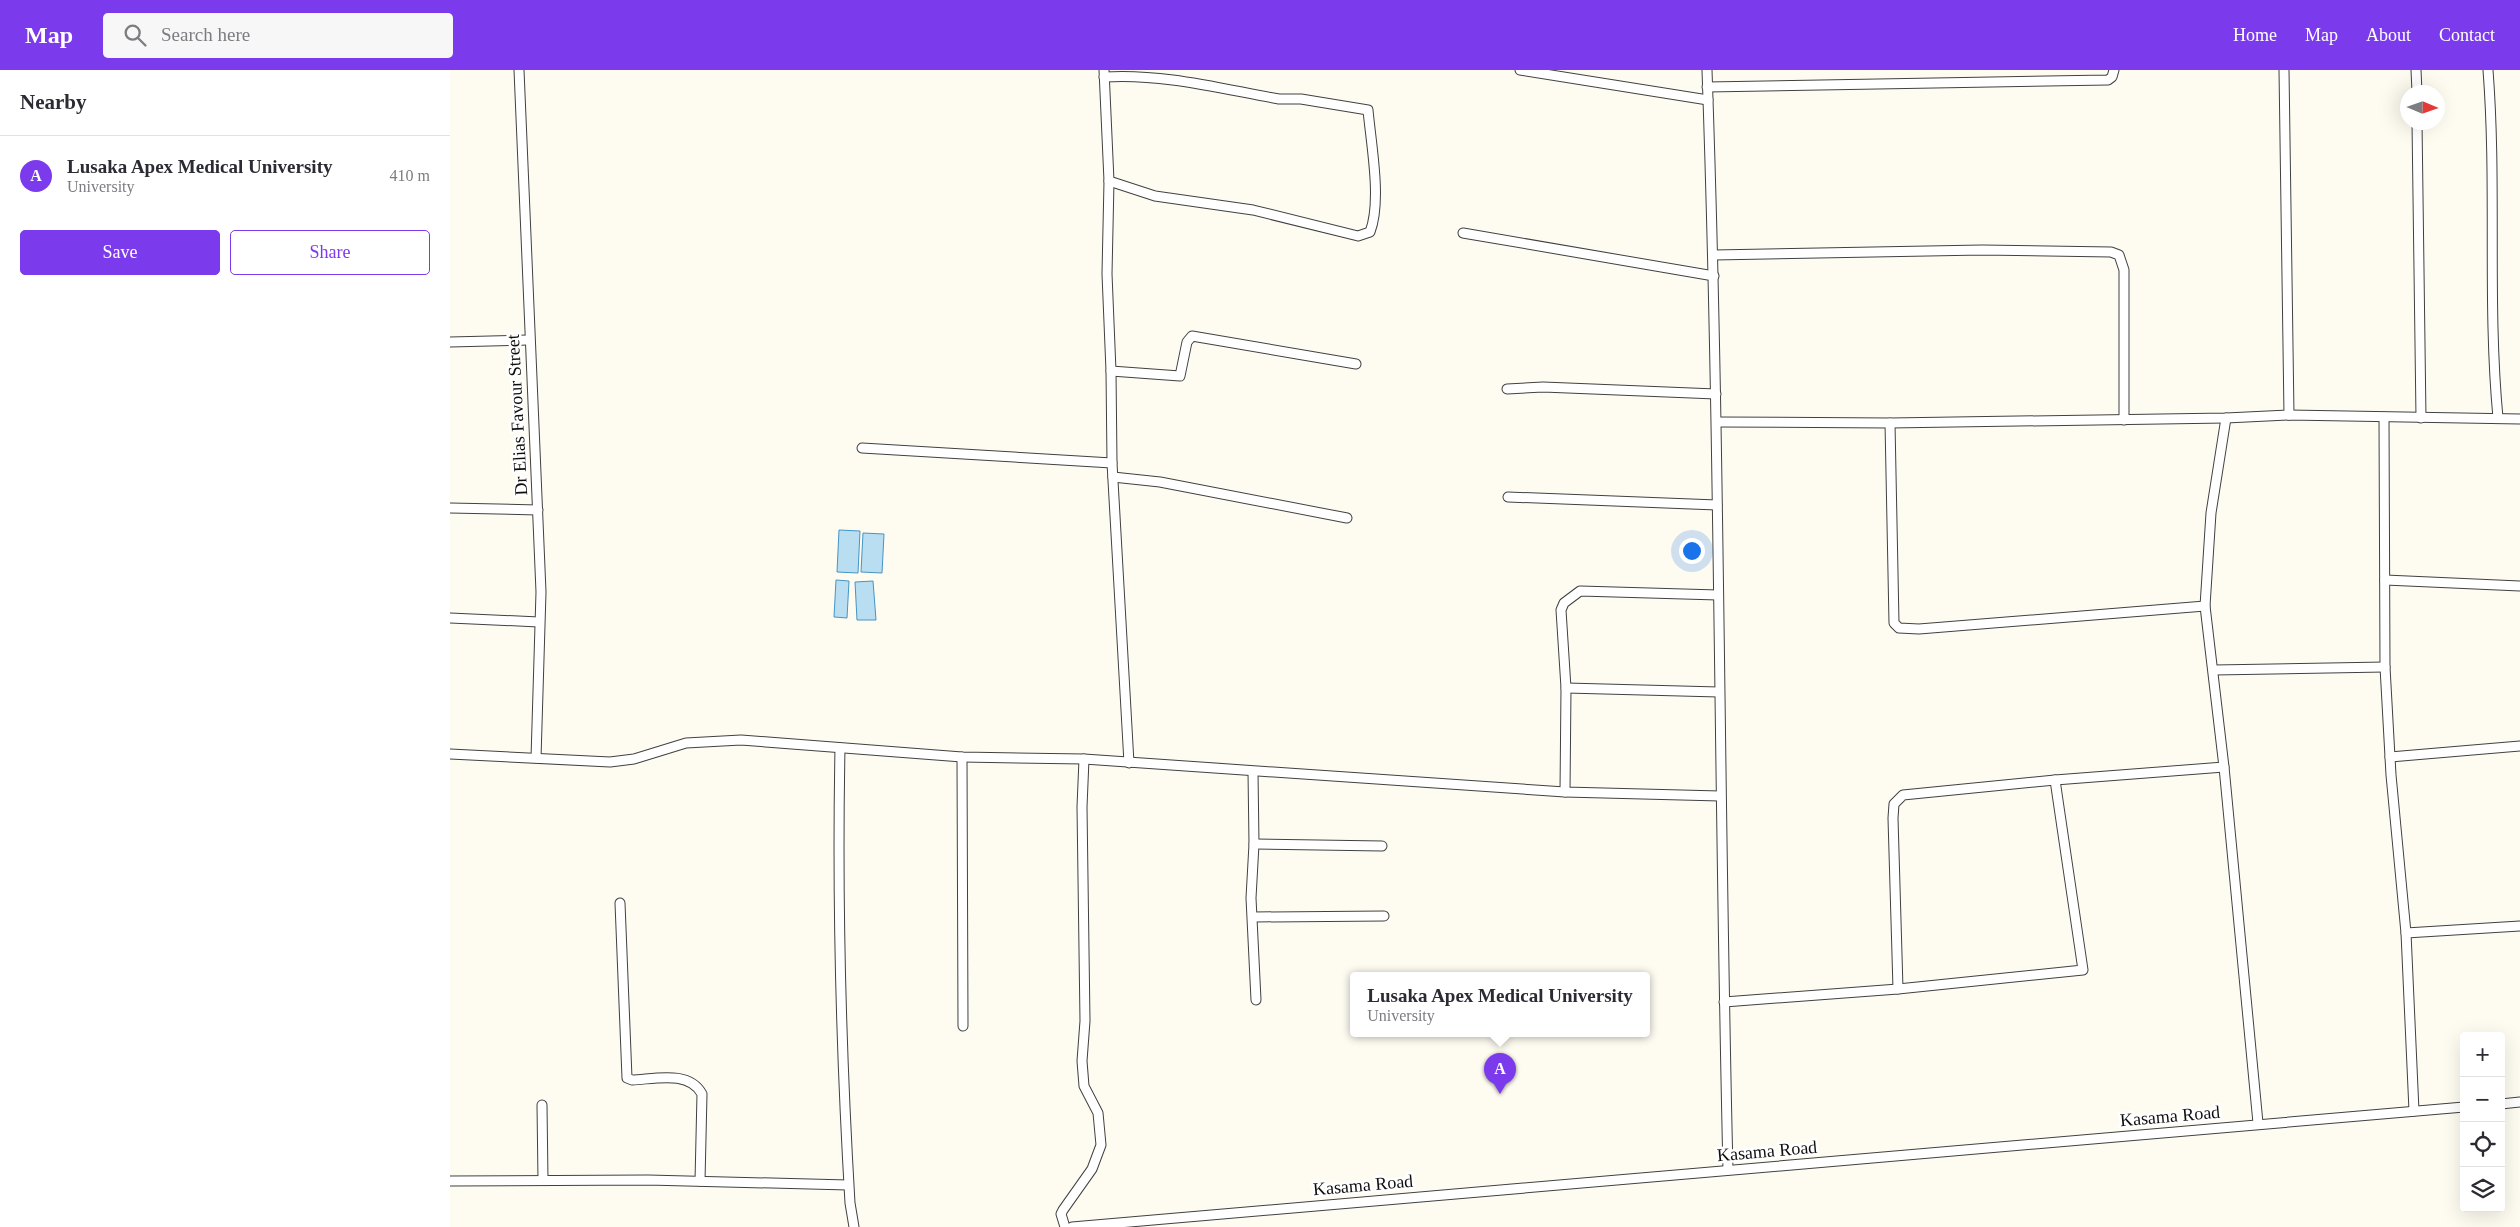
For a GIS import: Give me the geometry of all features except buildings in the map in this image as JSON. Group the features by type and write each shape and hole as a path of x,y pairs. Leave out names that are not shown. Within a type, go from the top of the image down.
{"street":[{"name":"Dr Elias Favour Street","path":"519,70 541,592 536,758"},
{"path":"1520,70 1708,100"},
{"path":"1706,70 1714,255 1720,796 1728,1170"},
{"path":"1707,87 2108,80 2112,78 2114,70"},
{"path":"2284,70 2289,415"},
{"path":"2416,70 2416,85"},
{"path":"2488,70 2492,154 2491,309 2498,418"},
{"path":"1109,181 1154,196 1253,210 1358,236 1370,232 1374,222 1375,197 1368,110 1301,99 1280,99 1150,77 1104,73 1109,181 1107,274 1112,463 1129,763"},
{"path":"2417,130 2421,418"},
{"path":"1463,233 1714,276"},
{"path":"1714,255 1982,250 2111,252 2119,255 2124,270 2124,420"},
{"path":"1111,371 1180,376 1187,342 1192,336 1356,364"},
{"path":"450,342 529,340"},
{"path":"1507,389 1543,387 1716,394"},
{"path":"1717,422 1890,423 2226,418 2289,415 2520,419"},
{"path":"2384,417 2385,666 2390,757 2406,933 2414,1111"},
{"path":"2226,418 2211,513 2206,606 2224,767 2258,1123"},
{"path":"1890,423 1894,623 1899,628 1919,629 2206,606"},
{"path":"862,448 1112,463"},
{"path":"1113,477 1160,482 1347,518"},
{"path":"1508,497 1717,504"},
{"path":"450,508 538,510"},
{"path":"2385,580 2520,586"},
{"path":"1565,792 1566,688 1561,610 1564,604 1580,591 1718,595"},
{"path":"450,618 539,622"},
{"path":"2214,670 2385,666"},
{"path":"1566,688 1719,692"},
{"path":"450,754 610,762 634,759 686,743 710,740 741,740 962,757 1084,759 1565,792 1720,796"},
{"path":"2390,757 2520,746"},
{"path":"840,748 838,856 840,1011 848,1185 854,1227"},
{"path":"962,757 963,1026"},
{"path":"1066,1227 1062,1210 1092,1168 1101,1145 1098,1113 1084,1086 1082,1061 1085,1021 1082,816 1084,759"},
{"path":"1898,989 1893,818 1894,804 1904,795 2055,780 2224,767"},
{"path":"1253,772 1254,844 1251,898 1254,918 1256,1000"},
{"path":"1724,1002 1898,989 2083,970 2055,780"},
{"path":"1254,844 1382,846"},
{"path":"620,904 627,1078 632,1080 684,1078 697,1086 702,1094 700,1181"},
{"path":"1254,918 1384,916"},
{"path":"2406,933 2520,926"},
{"path":"2505,1104 2520,1102"},
{"path":"542,1105 543,1180"},
{"name":"Kasama Road","path":"1072,1227 2258,1123 2460,1107"},
{"path":"450,1181 700,1181 848,1185"}],"water":[{"path":"839,530 860,531 858,573 837,572"},
{"path":"863,533 884,534 882,573 861,572"},
{"path":"836,580 849,581 847,618 834,617"},
{"path":"873,581 876,620 857,620 855,582"}],"place":[{"name":"Lusaka Apex Medical University","path":"1500,1094"}]}
